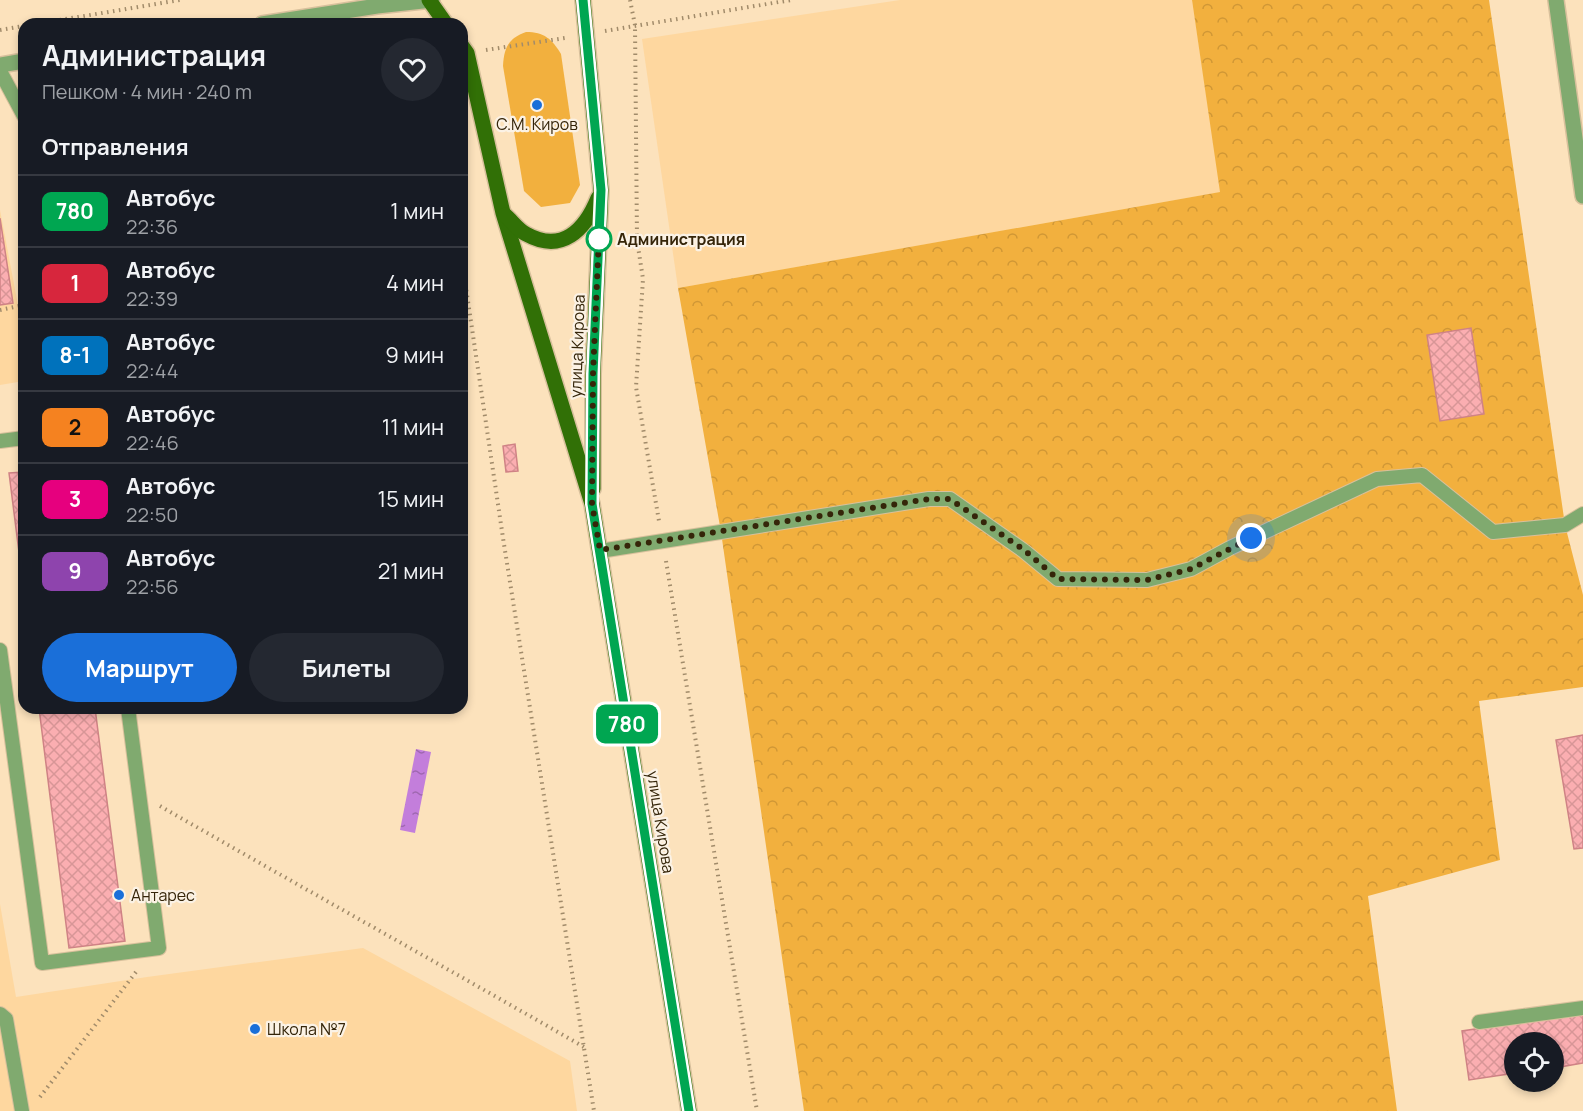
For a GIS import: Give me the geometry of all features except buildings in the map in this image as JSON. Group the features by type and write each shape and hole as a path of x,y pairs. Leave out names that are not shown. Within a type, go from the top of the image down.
{"main road":[{"path":"430,0 442,18"},
{"name":"улица Кирова","path":"583,0 601,190 593,374 592,504"},
{"name":"улица Кирова","path":"468,63 503,213 592,504 689,1111"},
{"name":"улица Кирова","path":"503,213 524,233 540,240 556,241 568,238 583,227 592,213 601,190"}],"street":[{"path":"304,18 430,0"},
{"path":"1556,0 1583,196"},
{"path":"0,65 18,62"}],"lane":[{"path":"0,71 18,105"},
{"path":"0,441 18,439"},
{"path":"600,550 929,499 950,499 1015,544 1058,579 1147,580 1191,569 1230,548 1377,479 1422,476 1493,532 1565,525 1583,514"},
{"path":"0,650 42,963 159,948 129,714"},
{"path":"1479,1022 1583,1008"},
{"path":"0,1014 6,1019 22,1111"}],"path":[{"path":"72,18 180,0"},
{"path":"468,50 587,34 791,0"},
{"path":"0,30 18,27"},
{"path":"0,310 18,306"},
{"path":"468,308 594,1111"},
{"path":"139,794 584,1048"},
{"path":"36,1102 128,981 159,948"}],"shaded area":[{"path":"900,0 1192,0 1221,192 678,288 642,39"},
{"path":"0,210 18,305 18,382 0,385"},
{"name":"Школа №7","path":"0,904 16,997 363,948 570,1061 577,1111 0,1111"}],"green space":[{"path":"1192,0 1489,0 1565,525 1583,595 1583,687 1479,701 1500,860 1368,896 1397,1111 804,1111 721,532 678,288 1220,192"},
{"path":"526,32 538,33 547,37 561,54 580,185 570,203 541,207 524,191 503,66 508,44 515,37"}],"water":[{"path":"416,749 431,752 415,833 400,830"}],"bus line":[{"name":"780","path":"583,0 601,190 593,374 592,504 689,1111"}],"place":[{"name":"С.М. Киров","path":"537,105"},
{"name":"Администрация","path":"599,239"},
{"name":"Антарес","path":"119,895"},
{"name":"Школа №7","path":"255,1029"}],"route":[{"path":"599,239 599,236 593,374 592,504 600,550 929,499 950,499 1024,550 1058,579 1147,580 1191,569 1251,538"}]}
